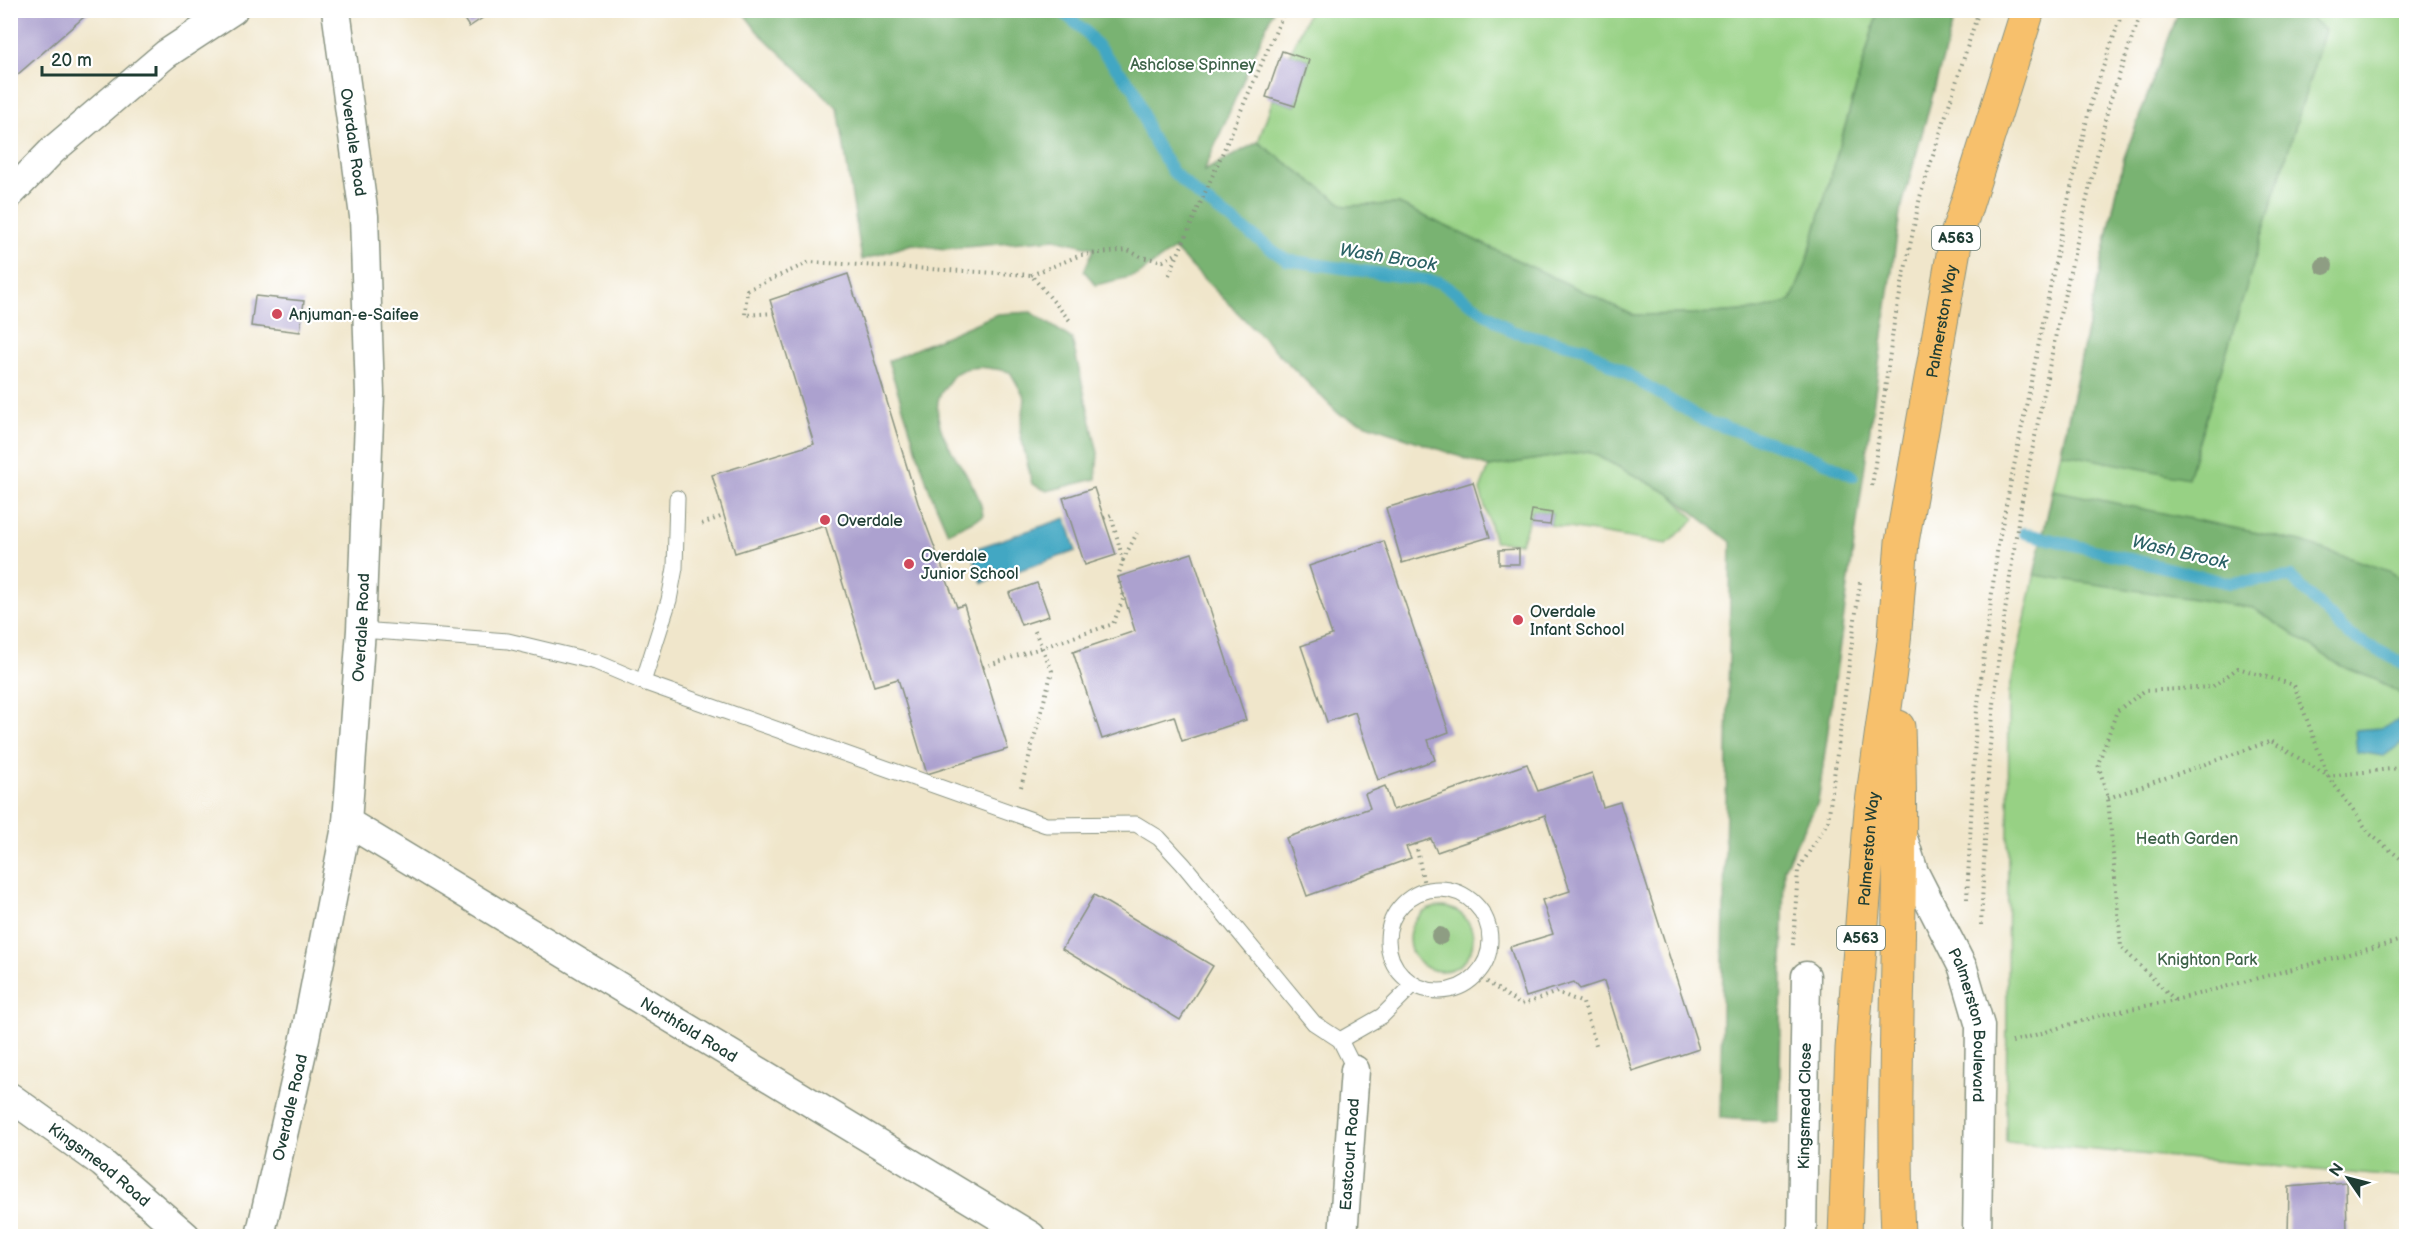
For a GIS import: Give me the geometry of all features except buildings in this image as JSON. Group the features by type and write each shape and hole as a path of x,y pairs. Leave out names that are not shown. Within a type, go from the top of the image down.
{"highway":[{"name":"Palmerston Way","path":"1845,1236 1852,1049 1871,810 1894,642 1905,525 1956,238 2028,10"},
{"name":"Palmerston Way","path":"1894,642 1901,801 1895,1168 1898,1236"}],"street":[{"path":"10,194 53,150 166,54 233,10"},
{"name":"Overdale Road","path":"260,1236 303,1043 347,822 361,630 370,394 364,216 336,10"},
{"name":"Northfold Road","path":"347,822 1031,1236"},
{"name":"Palmerston Boulevard","path":"1899,827 1914,872 1963,969 1980,1026 1977,1236"},
{"name":"Kingsmead Close","path":"1802,1236 1806,976"},
{"name":"Eastcourt Road","path":"1343,1236 1356,1070"},
{"name":"Kingsmead Road","path":"10,1097 102,1163 186,1236"}],"lane":[{"path":"643,682 669,600 675,568 676,498"},
{"path":"361,630 508,641 596,662 643,682 1046,825 1136,824 1159,838 1314,1023 1341,1040 1356,1070"},
{"path":"1442,888 1458,892 1472,900 1483,913 1490,929 1490,945 1486,961 1477,975 1463,986 1447,991 1429,991 1413,985 1400,974 1391,959 1388,942 1390,925 1397,909 1410,897 1425,890 1442,888"},
{"path":"1341,1040 1382,1016 1413,985"}],"path":[{"path":"1169,276 1285,10"},
{"path":"1966,909 1976,719 1998,545 2062,225 2091,102 2123,10"},
{"path":"1981,929 1989,756 1999,653 2019,515 2059,319 2109,104 2142,10"},
{"path":"774,313 746,315 747,290 810,262 1031,275 1081,255 1128,250 1141,257 1163,261 1179,253"},
{"path":"1031,275 1072,323"},
{"path":"1104,518 1111,515 1123,560"},
{"path":"983,667 1113,624 1124,597 1118,577 1123,560 1137,533"},
{"path":"1806,976 1792,943 1798,870 1828,821 1860,579"},
{"path":"1014,814 1052,671 1034,627"},
{"path":"2175,999 2121,947 2108,798 2098,764 2117,711 2144,691 2212,687 2238,668 2294,685 2328,776 2370,834 2406,863"},
{"path":"2108,798 2271,741 2328,776 2400,768 2406,774"},
{"path":"1416,844 1425,890"},
{"path":"1980,1052 2101,1015 2175,999 2406,939"},
{"path":"1477,975 1521,1005 1557,992 1582,1003 1597,1048"}],"green space":[{"name":"Ashclose Spinney","path":"742,11 1273,11 1204,171 1258,142 1345,206 1399,204 1633,315 1759,310 1791,301 1805,267 1878,11 1956,11 1900,213 1818,802 1784,868 1779,1122 1720,1118 1731,542 1670,494 1588,451 1489,467 1339,414 1174,249 1138,275 1096,285 1084,271 1094,248 1055,239 944,249 912,244 862,260 838,108 757,31"},
{"path":"1309,11 1878,11 1805,267 1791,301 1759,310 1633,315 1399,204 1345,206 1258,142 1273,99 1295,106 1309,60 1290,54"},
{"name":"Knighton Park","path":"2179,11 2406,11 2406,1178 2006,1142 2009,693 2124,158"},
{"path":"2179,11 2302,11 2325,30 2188,478 2061,453 2124,158"},
{"path":"1031,312 1072,339 1098,453 1096,479 1047,491 1032,484 1020,432 1025,398 1010,372 977,367 961,370 955,374 940,396 938,417 949,445 980,501 983,516 948,533 929,489 888,361 997,314"},
{"path":"1588,451 1670,494 1695,519 1667,544 1550,525 1552,513 1532,511 1521,543 1495,542 1480,490 1489,467"},
{"path":"2053,490 2301,542 2389,571 2406,581 2406,697 2379,681 2341,666 2253,608 2034,575"},
{"path":"1435,907 1447,907 1464,916 1471,927 1473,939 1471,951 1464,962 1447,971 1435,971 1423,966 1414,957 1409,945 1409,933 1414,921 1423,912"}],"water":[{"path":"1066,518 1076,551 982,583 971,550"},
{"path":"2399,721 2402,734 2406,736 2406,745 2402,743 2384,756 2357,752 2355,730 2380,728"}],"waterway":[{"name":"Wash Brook","path":"1060,10 1084,30 1135,90 1149,133 1173,172 1200,197 1286,260 1440,282 1511,331 1584,348 1703,420 1819,459 1853,476"},
{"name":"Wash Brook","path":"2024,533 2229,583 2291,577 2349,635 2406,665"}],"place":[{"name":"Anjuman-e-Saifee","path":"277,314"},
{"name":"Overdale","path":"825,520"},
{"name":"Overdale Junior School","path":"909,564"},
{"name":"Overdale Infant School","path":"1518,620"}],"park label":[{"name":"Heath Garden","path":"2187,838"}]}
